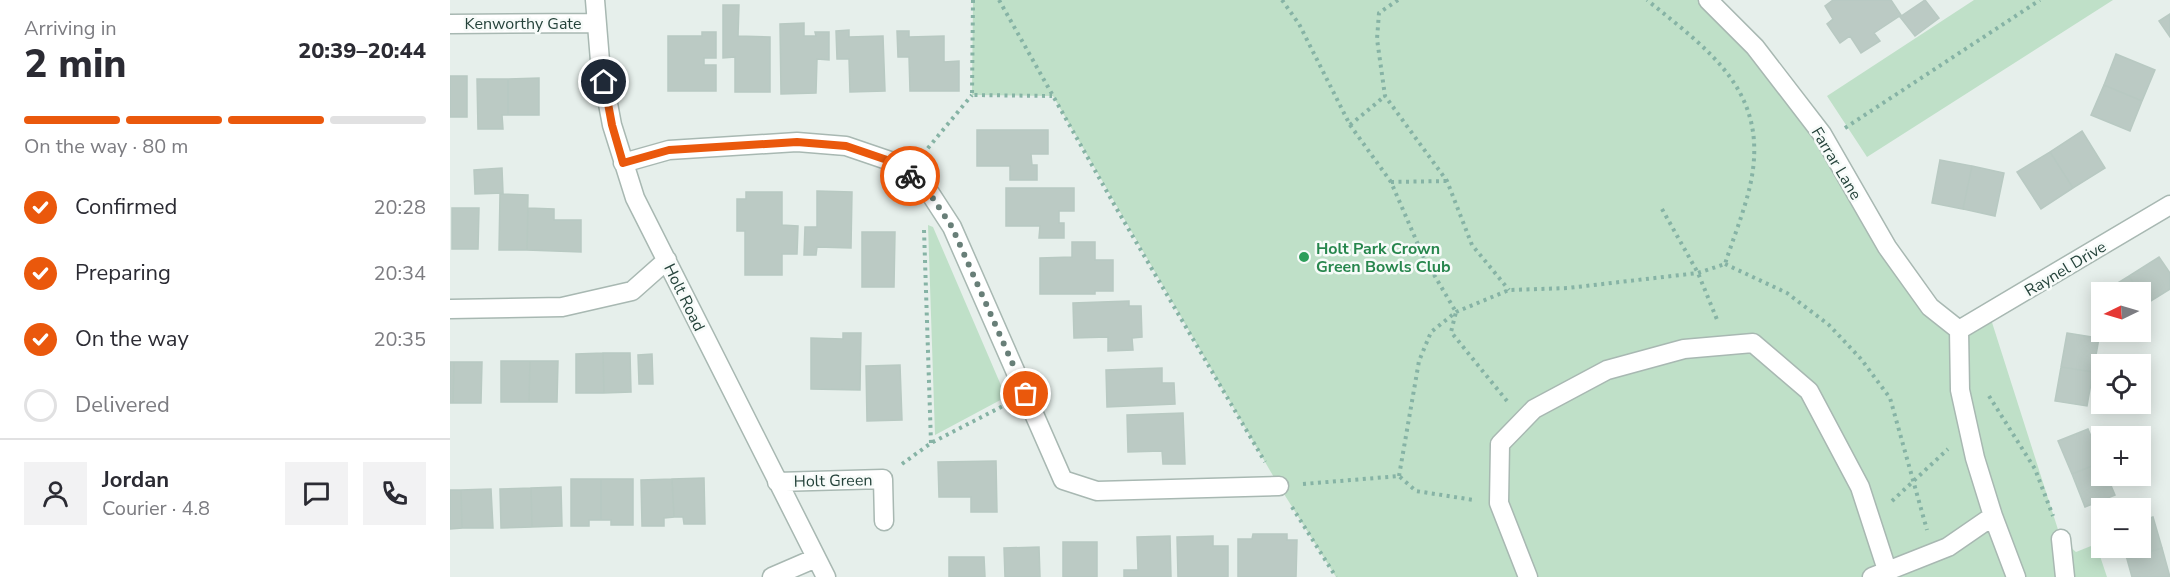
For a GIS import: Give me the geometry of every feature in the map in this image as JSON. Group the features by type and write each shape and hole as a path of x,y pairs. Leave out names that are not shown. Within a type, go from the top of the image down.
{"street":[{"name":"Holt Road","path":"595,0 600,61 612,125 635,198 826,577"},
{"name":"Farrar Lane","path":"1708,0 1755,47 1825,141 1887,247 1929,307 1959,330"},
{"name":"Kenworthy Gate","path":"450,24 596,23"},
{"path":"623,163 669,150 797,142 846,146 890,161 922,185 952,227 1063,480 1097,491 1279,486"},
{"name":"Raynel Drive","path":"1959,330 2170,205"},
{"path":"450,309 562,307 632,291 667,260"},
{"path":"1959,330 1960,390 1968,429 1993,516 2016,577"},
{"path":"1528,577 1499,503 1500,444 1534,409 1607,370 1684,349 1753,343 1809,391 1860,486 1870,518 1880,573 1948,547 1993,516"},
{"name":"Holt Green","path":"777,482 883,479 884,521"},
{"path":"2061,539 2065,577"},
{"path":"772,577 816,558"}],"path":[{"path":"907,173 972,95 973,0"},
{"path":"999,0 1279,486 1336,577"},
{"path":"1282,0 1299,24 1350,125 1391,182 1423,256 1456,312 1451,332 1523,420"},
{"path":"1398,0 1379,13 1377,39 1385,96 1447,181 1472,245 1509,290"},
{"path":"1647,0 1699,42 1737,84 1755,130 1750,185 1725,264"},
{"path":"1825,141 2040,0"},
{"path":"972,95 1053,96"},
{"path":"1350,125 1385,96"},
{"path":"1391,182 1447,181"},
{"path":"922,185 931,442"},
{"path":"1662,209 1698,273 1727,345"},
{"path":"1399,476 1419,361 1431,332 1456,312 1509,290 1568,288 1698,273 1725,264 1787,293 1829,325 1861,359 1890,398 1912,483 1934,552"},
{"path":"1984,385 2035,469 2061,539"},
{"path":"883,479 931,442 1026,394"},
{"path":"1870,518 1912,483 1968,429"},
{"path":"1279,486 1399,476 1416,491 1499,503"}],"green space":[{"path":"973,0 1708,0 1755,47 1887,247 1959,330 1989,313 2061,539 2076,552 2091,546 2091,558 2101,558 2107,577 1528,577 1526,572 1518,577 1336,577 1279,486 1053,96 972,95"},
{"path":"1974,0 2113,0 1867,157 1827,96"},
{"path":"928,225 933,227 1006,397 935,435"}],"building":[{"path":"1833,0 1891,0 1901,15 1874,33 1880,41 1861,53 1850,36 1840,43 1827,24 1833,19 1825,6"},
{"path":"1925,0 1939,18 1915,36 1900,17"},
{"path":"723,5 739,5 738,36 770,37 770,92 735,92 735,57 723,58"},
{"path":"2170,14 2170,37 2159,21"},
{"path":"804,23 804,36 816,36 815,32 829,32 829,60 817,59 816,93 781,94 780,24"},
{"path":"849,30 849,37 883,36 885,91 850,92 849,59 837,59 836,31"},
{"path":"897,31 909,31 909,37 944,36 944,62 959,61 959,91 910,91 909,57 898,57"},
{"path":"702,32 716,32 716,58 704,58 704,65 716,65 716,91 668,91 668,36 702,36"},
{"path":"2116,54 2155,70 2142,101 2104,85"},
{"path":"450,76 467,76 467,117 450,117"},
{"path":"539,78 539,115 508,115 508,79"},
{"path":"477,79 508,79 508,115 502,115 503,129 478,129"},
{"path":"2104,85 2142,101 2130,131 2091,115"},
{"path":"977,130 1048,130 1048,154 1031,154 1032,165 1037,165 1037,180 1010,180 1010,166 977,166"},
{"path":"2082,131 2105,168 2073,188 2050,152"},
{"path":"2050,152 2073,188 2041,209 2017,172"},
{"path":"1940,160 1972,166 1963,209 1932,203"},
{"path":"1972,166 2004,173 1995,216 1963,209"},
{"path":"502,168 503,193 475,194 474,170"},
{"path":"1006,188 1074,188 1074,211 1059,211 1059,223 1064,223 1064,238 1039,238 1040,226 1006,226"},
{"path":"817,191 852,192 851,248 817,247 816,255 804,255 805,227 817,227"},
{"path":"746,192 782,192 782,225 798,226 797,254 782,254 782,275 745,275 745,231 737,231 737,199 746,199"},
{"path":"500,194 528,195 527,250 499,250"},
{"path":"452,208 479,208 478,249 452,249"},
{"path":"528,208 554,209 554,220 581,220 581,252 527,250"},
{"path":"862,232 895,232 894,287 862,287"},
{"path":"1072,242 1095,242 1095,260 1113,260 1113,291 1095,291 1095,294 1040,294 1040,258 1072,257"},
{"path":"2159,257 2170,273 2170,289 2151,301 2151,282 2133,282 2129,276"},
{"path":"2129,276 2133,282 2119,282"},
{"path":"1129,301 1129,306 1141,306 1142,337 1132,338 1133,350 1108,351 1108,337 1074,338 1073,303"},
{"path":"843,333 861,333 860,390 811,389 811,338 843,339"},
{"path":"2067,333 2091,337 2091,342 2098,342 2096,354 2091,354 2091,372 2061,367"},
{"path":"603,353 630,353 631,392 604,393"},
{"path":"603,353 604,393 576,393 576,354"},
{"path":"652,354 653,384 639,384 638,355"},
{"path":"501,361 530,361 529,402 501,402"},
{"path":"530,361 558,361 557,402 529,402"},
{"path":"450,362 454,362 453,403 450,403"},
{"path":"454,362 482,362 481,403 453,403"},
{"path":"900,365 902,420 867,421 866,366"},
{"path":"2061,367 2091,372 2087,406 2055,401"},
{"path":"1162,368 1162,383 1174,383 1175,404 1107,407 1106,370"},
{"path":"1183,413 1185,464 1163,464 1162,451 1128,452 1127,415"},
{"path":"2088,429 2091,436 2091,466 2072,474 2058,441"},
{"path":"996,461 997,512 971,512 971,497 939,497 938,462"},
{"path":"2091,466 2091,486 2111,486 2115,495 2108,498 2091,498 2091,505 2085,507 2072,474"},
{"path":"704,478 705,524 684,524 683,517 674,517 672,479"},
{"path":"571,479 601,479 601,520 589,520 589,526 571,526"},
{"path":"601,479 633,479 633,525 611,525 611,520 601,520"},
{"path":"672,479 674,517 664,518 664,526 642,526 641,480"},
{"path":"561,487 562,526 532,527 531,488"},
{"path":"531,488 532,527 501,528 500,489"},
{"path":"491,489 493,528 462,528 461,490"},
{"path":"450,490 461,490 462,528 450,529"},
{"path":"2153,517 2162,548 2151,551 2151,518"},
{"path":"1253,534 1287,534 1287,540 1297,540 1296,577 1238,577 1238,539 1252,539"},
{"path":"1170,536 1171,577 1124,577 1124,570 1138,570 1137,537"},
{"path":"1213,536 1213,546 1228,546 1228,577 1178,577 1177,537"},
{"path":"1063,542 1097,542 1097,577 1063,577"},
{"path":"1039,547 1040,577 1005,577 1004,548"},
{"path":"2162,548 2170,577 2132,577 2127,559 2151,558 2151,551"},
{"path":"949,557 984,557 985,577 949,577"}],"way so far":[{"path":"910,176 926,188 952,227 1026,394"}],"place":[{"name":"Holt Park Crown Green Bowls Club","path":"1304,257"}],"route":[{"path":"604,82 612,125 623,163 669,150 797,142 846,146 890,161 910,176"}]}
